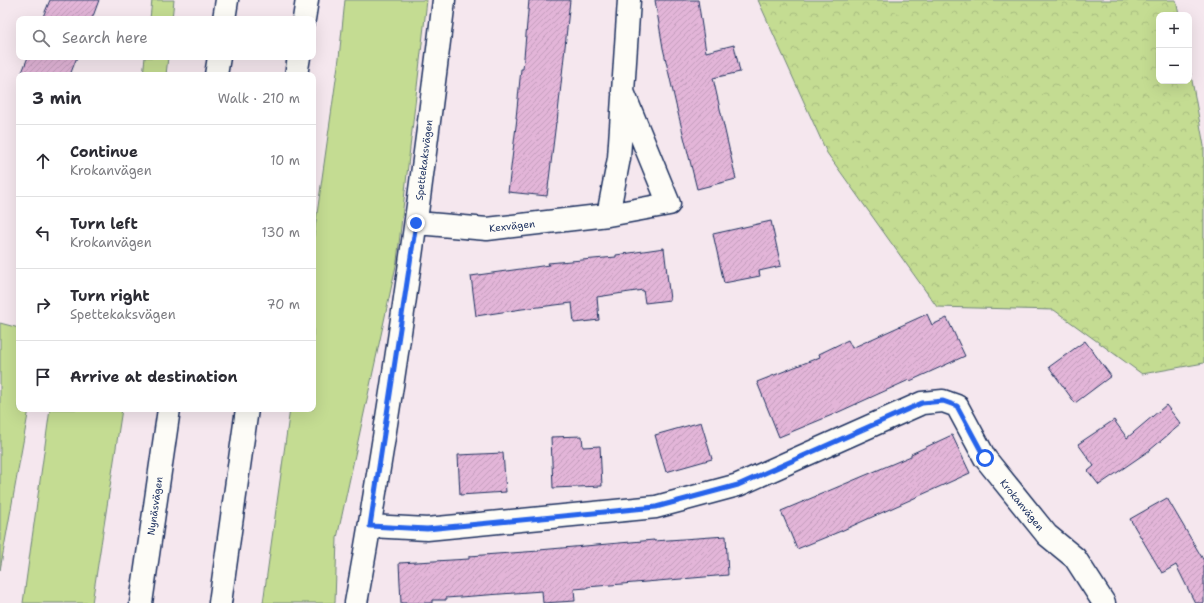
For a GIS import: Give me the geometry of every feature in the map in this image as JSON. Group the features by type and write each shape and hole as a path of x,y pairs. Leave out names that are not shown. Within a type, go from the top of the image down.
{"main road":[{"path":"224,16 227,0"},
{"path":"304,16 307,0"},
{"name":"Spettekaksvägen","path":"356,603 370,526 416,223 444,0"},
{"name":"Kexvägen","path":"608,215 619,158 629,0"},
{"path":"216,72 218,60"},
{"path":"296,72 298,60"},
{"name":"Kexvägen","path":"416,223 487,229 608,215 669,204 623,92"},
{"name":"Krokanvägen","path":"370,526 427,529 656,507 738,485 922,403 943,401 957,406 985,458 1047,535 1075,558 1104,603"},
{"name":"Nynäsvägen","path":"142,603 169,412"},
{"path":"220,603 236,479 247,412"},
{"path":"228,603 236,479"}],"green space":[{"path":"152,0 174,0 172,16 150,16"},
{"path":"345,0 427,0 397,261 337,538 335,603 263,603 290,412 316,412 316,221 339,58"},
{"path":"758,0 1176,0 1178,12 1156,12 1156,84 1192,84 1192,80 1204,146 1204,363 1142,374 1054,310 937,307 827,153"},
{"path":"145,60 168,60 166,72 143,72"},
{"path":"0,323 16,327 16,412 28,412 0,570"},
{"path":"50,412 122,412 92,603 23,603"}],"building":[{"path":"50,0 99,0 93,16 43,16"},
{"path":"529,0 570,0 557,122 547,196 508,192 521,69 523,69"},
{"path":"655,0 698,0 706,52 734,45 740,72 713,78 736,179 697,189 663,48"},
{"path":"27,60 76,60 71,72 22,72"},
{"path":"771,221 781,266 759,271 760,276 724,283 713,234"},
{"path":"664,248 670,300 645,303 643,290 597,297 599,320 574,323 572,303 476,316 471,276 549,265 548,263 616,257 616,255"},
{"path":"927,314 932,325 947,318 965,356 779,437 757,382 820,357 819,354 848,340 852,348"},
{"path":"1085,341 1111,376 1075,403 1049,367"},
{"path":"1166,405 1181,424 1150,450 1099,485 1088,471 1094,466 1078,444 1114,420 1127,438"},
{"path":"701,422 712,459 666,472 655,435"},
{"path":"952,435 970,473 841,531 797,549 781,511 911,456 911,454"},
{"path":"582,436 583,447 600,446 602,486 553,488 551,437"},
{"path":"503,453 506,492 460,495 458,455"},
{"path":"1167,498 1204,561 1204,603 1195,603 1176,565 1162,573 1130,519"},
{"path":"726,536 728,575 574,589 575,601 543,603 542,591 446,598 446,600 432,600 432,603 401,603 399,563 469,559 469,556 654,540"}],"route":[{"path":"416,223 370,526 427,529 656,507 738,485 922,403 943,401 957,406 985,458"}]}
